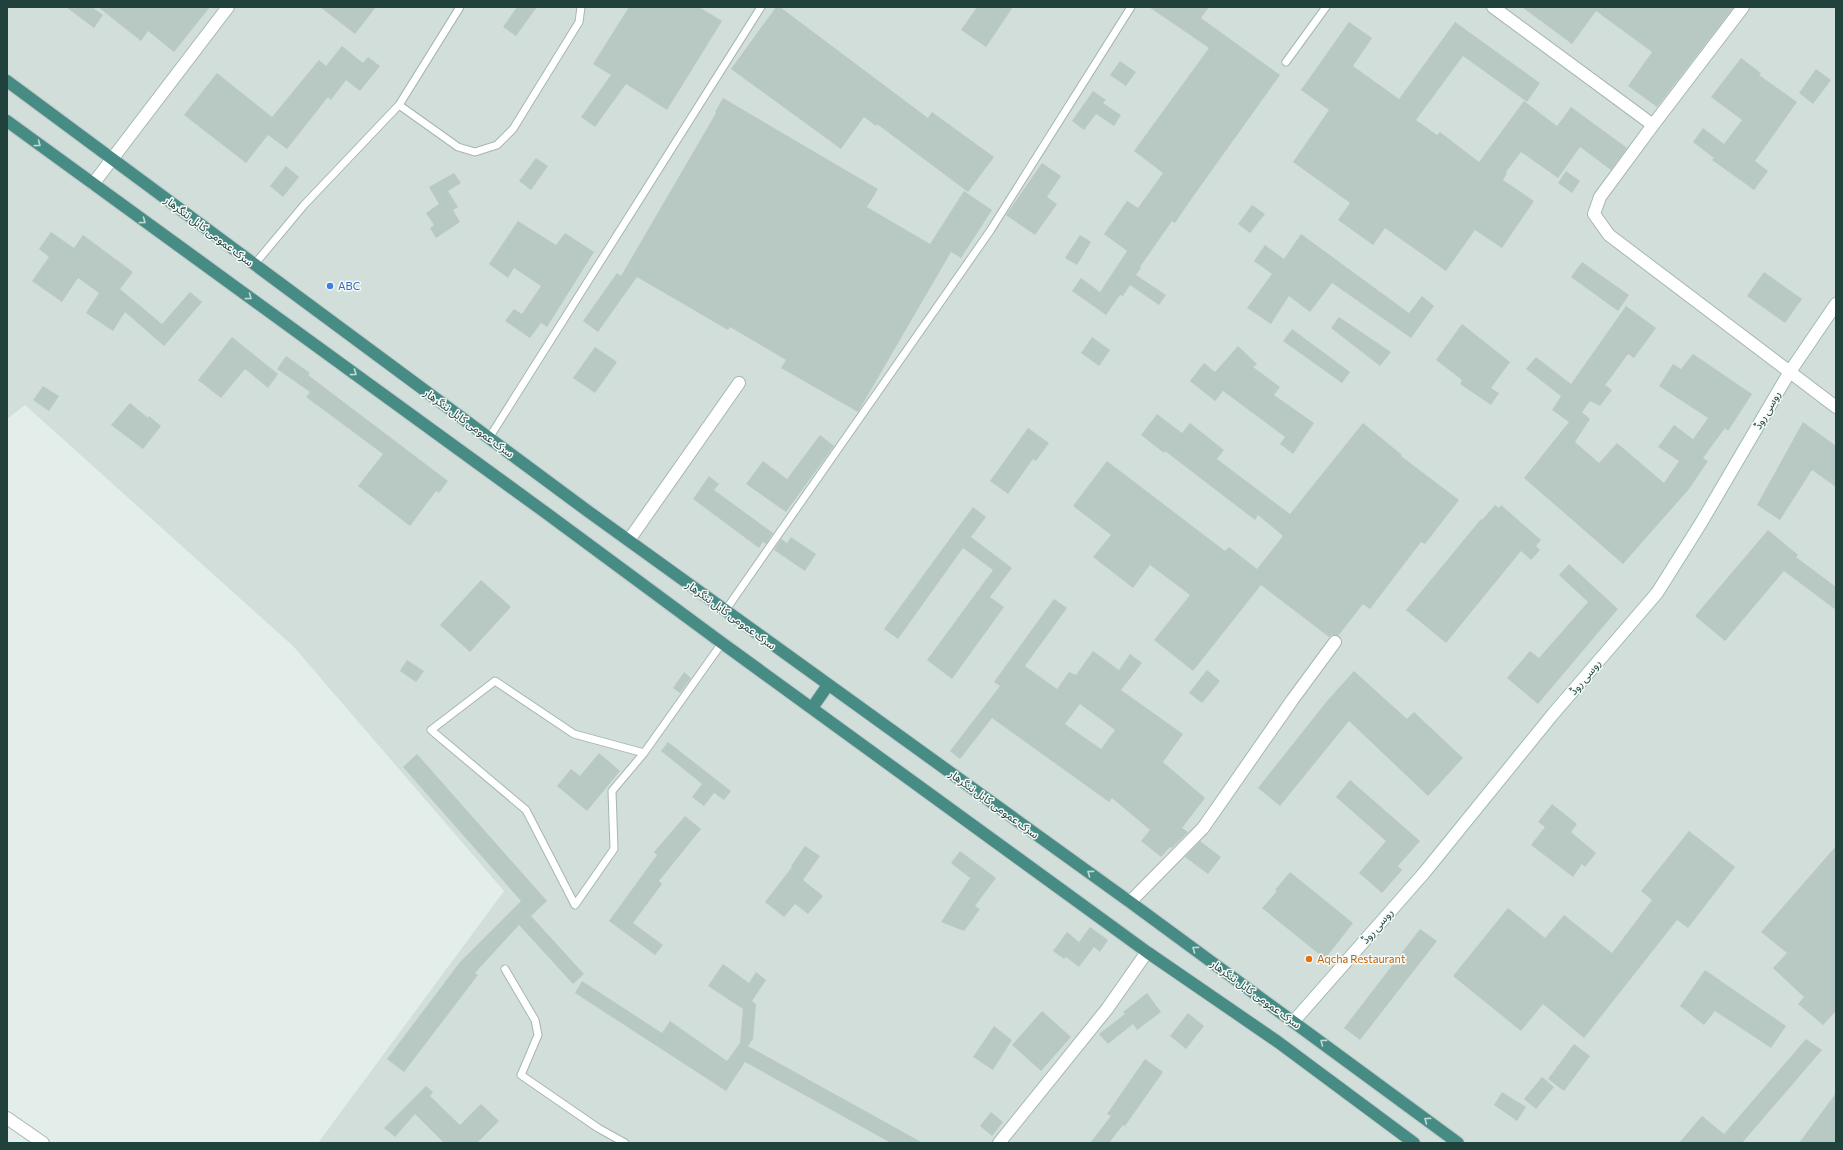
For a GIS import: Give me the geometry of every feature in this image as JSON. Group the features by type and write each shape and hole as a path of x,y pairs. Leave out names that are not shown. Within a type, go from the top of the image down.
{"highway":[{"name":"سرک عمومی کابل ننگرهار","path":"7,81 254,265 725,611 1130,902 1458,1143"},
{"path":"7,121 542,510 722,644 1147,952 1278,1042 1414,1143"},
{"path":"812,708 828,685"}],"street":[{"path":"93,184 228,7"},
{"path":"1493,7 1653,125"},
{"path":"1744,7 1653,125 1600,197 1594,214 1609,235 1789,373 1836,407"},
{"name":"روسی روڈ","path":"1294,1022 1424,873 1553,714 1657,593 1701,523 1789,373 1836,304"},
{"path":"629,540 738,383"},
{"path":"1130,902 1202,828 1335,642"},
{"path":"999,1143 1107,1009 1147,952"},
{"path":"7,1118 44,1143"}],"lane":[{"path":"254,265 304,205 399,105 460,7"},
{"path":"399,105 458,147 474,152 497,144 513,128 579,22 581,7"},
{"path":"489,438 761,7"},
{"path":"725,611 990,231 1131,7"},
{"path":"1286,62 1326,7"},
{"path":"644,753 574,734 495,682 431,730 526,810 575,906 614,849 612,791 644,753 722,644"},
{"path":"505,968 537,1026 538,1035 520,1074 598,1128 625,1143"}],"shaded area":[{"path":"7,7 1836,7 1836,1143 318,1143 504,891 293,646 25,405 7,419"}],"building":[{"path":"66,7 92,7 103,15 94,28"},
{"path":"98,7 210,7 174,52 148,31 141,41"},
{"path":"320,7 376,7 355,34"},
{"path":"517,7 537,7 516,36 503,27"},
{"path":"629,7 699,7 722,21 667,110 626,84 595,127 581,117 611,75 593,64"},
{"path":"776,7 780,7 928,118 932,112 994,157 968,192 877,124 876,126 864,117 841,149 731,69"},
{"path":"977,7 1013,7 986,47 961,30"},
{"path":"1149,7 1209,7 1201,18 1280,75 1175,223 1172,221 1140,267 1141,268 1136,275 1166,295 1159,305 1130,285 1123,296 1120,295 1106,315 1072,291 1081,278 1100,292 1127,251 1104,234 1127,201 1138,208 1163,173 1134,151 1209,48"},
{"path":"1522,7 1734,7 1657,107 1628,86 1652,52 1596,11 1572,44"},
{"path":"1349,22 1372,38 1353,66 1399,99 1455,22 1540,83 1527,102 1463,56 1416,120 1437,135 1440,132 1479,162 1524,101 1557,126 1571,107 1627,148 1611,170 1580,147 1558,178 1521,152 1506,172 1507,173 1503,180 1534,201 1502,248 1475,230 1446,271 1385,228 1373,245 1338,220 1350,203 1293,162 1329,110 1301,90"},
{"path":"342,46 363,63 368,57 380,66 360,91 346,80 331,100 328,97 287,149 268,135 246,163 184,115 217,73 272,117 319,60 326,66"},
{"path":"1741,58 1761,73 1759,75 1797,102 1755,161 1768,171 1754,190 1712,160 1714,158 1693,142 1703,128 1724,144 1742,120 1711,97"},
{"path":"1120,61 1136,72 1126,86 1110,75"},
{"path":"1816,69 1831,80 1813,104 1799,93"},
{"path":"1093,91 1106,100 1103,103 1121,115 1114,126 1096,114 1084,130 1072,121"},
{"path":"723,98 878,189 867,207 930,244 964,191 992,210 961,258 951,252 858,412 781,368 786,360 730,327 728,330 637,277 598,332 583,321 617,273 621,276 716,113 715,112"},
{"path":"536,158 548,166 531,190 519,181"},
{"path":"1042,163 1061,176 1047,197 1057,204 1035,235 1006,215"},
{"path":"286,166 299,177 283,197 270,186"},
{"path":"1566,171 1580,181 1572,193 1558,183"},
{"path":"454,173 461,183 448,191 458,207 453,210 460,222 436,238 430,228 434,225 426,213 439,204 429,187"},
{"path":"1252,205 1265,214 1250,233 1238,224"},
{"path":"518,221 556,245 565,233 594,252 547,327 541,323 530,338 505,321 514,309 522,314 541,286 514,268 508,278 489,264"},
{"path":"51,232 74,248 83,235 133,272 120,289 162,324 190,292 202,302 164,346 125,312 113,331 86,313 99,293 78,278 62,302 32,281 49,257 39,249"},
{"path":"1301,234 1409,313 1422,296 1434,306 1411,338 1332,283 1310,312 1289,296 1271,324 1247,308 1272,274 1254,261 1265,245 1284,259"},
{"path":"1080,235 1091,242 1077,265 1065,258"},
{"path":"1582,262 1629,295 1618,311 1571,277"},
{"path":"1764,272 1802,299 1785,323 1747,296"},
{"path":"1626,306 1656,328 1634,358 1628,354 1605,385 1612,390 1600,406 1590,401 1582,412 1590,419 1575,442 1599,463 1617,443 1664,483 1679,461 1658,447 1674,425 1693,439 1708,418 1659,386 1673,364 1681,369 1693,354 1752,394 1728,431 1725,428 1703,458 1708,461 1689,489 1623,564 1524,478 1569,422 1552,410 1561,396 1526,369 1536,357 1571,384"},
{"path":"1339,317 1391,352 1380,366 1331,328"},
{"path":"1462,324 1510,362 1491,388 1499,393 1491,405 1460,384 1462,380 1436,360"},
{"path":"1292,329 1350,372 1342,383 1283,341"},
{"path":"232,337 278,374 268,388 245,369 221,398 198,380"},
{"path":"1092,337 1110,350 1099,366 1081,353"},
{"path":"1238,346 1257,364 1253,367 1280,387 1274,395 1314,423 1293,454 1280,444 1285,437 1223,391 1215,401 1190,381 1204,363 1215,372"},
{"path":"595,347 617,362 595,393 573,378"},
{"path":"286,356 310,373 308,375 448,481 439,493 436,491 410,526 358,486 383,454 306,397 310,392 277,369"},
{"path":"43,386 59,396 49,411 33,400"},
{"path":"130,403 148,418 149,416 161,426 143,449 111,425"},
{"path":"1157,414 1182,433 1190,423 1224,450 1217,459 1290,514 1363,423 1402,455 1401,456 1459,500 1425,544 1421,542 1370,609 1363,604 1338,636 1332,635 1329,637 1261,585 1193,671 1154,640 1190,595 1150,565 1133,588 1093,557 1111,535 1073,506 1107,461 1225,551 1229,547 1257,569 1283,536 1258,515 1255,520 1165,451 1164,453 1141,435"},
{"path":"1803,422 1836,446 1836,487 1812,470 1780,520 1757,505"},
{"path":"1028,428 1049,443 1036,461 1033,459 1008,494 990,481"},
{"path":"820,435 834,446 786,512 746,484 763,461 787,479"},
{"path":"709,476 719,484 714,490 773,533 766,544 763,542 759,548 693,499"},
{"path":"1495,505 1499,508 1501,505 1541,540 1536,546 1540,550 1531,560 1521,551 1446,643 1406,610 1481,519 1482,520"},
{"path":"973,507 986,517 971,537 1012,568 990,597 1004,607 952,679 927,660 993,570 963,548 898,639 884,629"},
{"path":"1768,530 1798,555 1796,557 1836,587 1836,610 1784,571 1725,641 1695,616"},
{"path":"791,537 816,554 805,571 774,550 781,539 787,543"},
{"path":"1569,564 1618,609 1538,704 1507,678 1530,651 1539,658 1588,602 1559,575"},
{"path":"481,580 511,607 470,652 440,625"},
{"path":"1054,599 1067,608 1025,666 1057,689 1069,672 1076,675 1093,651 1119,670 1130,654 1142,663 1121,690 1183,734 1163,762 1205,798 1182,828 1188,832 1172,848 1170,847 1161,857 1141,841 1150,830 1112,798 1109,802 992,718 960,759 950,751 1000,686 994,682","holes":["1080,704 1115,730 1101,749 1065,724"]},
{"path":"407,660 424,671 416,682 400,671"},
{"path":"1207,670 1220,681 1202,703 1189,693"},
{"path":"1354,671 1407,719 1414,712 1463,758 1428,796 1349,721 1280,806 1258,788 1327,701"},
{"path":"684,672 691,678 680,693 673,688"},
{"path":"668,742 731,791 724,800 714,793 704,806 692,797 702,784 661,751"},
{"path":"599,753 620,771 587,811 557,786 571,769 580,776"},
{"path":"417,754 547,901 531,916 584,974 573,984 519,925 475,973 478,975 404,1072 387,1059 460,962 521,901 403,767"},
{"path":"1350,780 1420,841 1398,866 1402,870 1382,893 1359,873 1386,841 1336,797"},
{"path":"1552,804 1577,824 1571,832 1596,853 1585,867 1582,864 1573,877 1531,845 1545,827 1538,822"},
{"path":"685,816 701,829 659,881 662,884 633,923 663,945 655,955 609,921 657,855 654,852"},
{"path":"1689,831 1735,867 1688,928 1677,920 1584,1038 1543,1004 1521,1031 1453,976 1508,908 1545,938 1564,915 1612,953 1652,900 1641,891"},
{"path":"1200,841 1221,857 1208,874 1185,857"},
{"path":"805,846 820,856 803,880 823,896 808,914 795,904 784,917 765,902 792,867 791,866"},
{"path":"1836,846 1836,1011 1823,1025 1798,1004 1804,997 1773,968 1787,953 1761,932"},
{"path":"960,851 996,878 975,906 980,909 964,931 941,922 970,878 951,863"},
{"path":"1290,872 1353,923 1325,959 1262,908 1277,891 1275,890"},
{"path":"1090,927 1108,940 1100,952 1094,947 1079,967 1066,957 1064,959 1053,951 1067,932 1079,942"},
{"path":"1420,929 1437,941 1360,1040 1344,1028"},
{"path":"723,964 749,983 756,972 766,980 752,1001 756,1004 753,1039 748,1046 923,1143 891,1143 745,1062 726,1091 575,993 582,981 662,1033 670,1021 727,1061 740,1043 743,1009 708,986"},
{"path":"1705,970 1786,1026 1771,1048 1715,1011 1704,1025 1680,1006"},
{"path":"1147,993 1161,1012 1137,1030 1133,1024 1108,1044 1099,1034 1125,1014 1123,1012"},
{"path":"1042,1011 1071,1037 1041,1071 1012,1045"},
{"path":"1188,1013 1204,1026 1186,1049 1170,1036"},
{"path":"994,1026 1012,1040 993,1070 973,1057"},
{"path":"1806,1039 1822,1050 1742,1143 1679,1143 1702,1116 1724,1134"},
{"path":"1574,1044 1590,1056 1564,1091 1548,1079"},
{"path":"1145,1059 1163,1072 1125,1126 1123,1125 1109,1143 1090,1143 1111,1116 1107,1114"},
{"path":"1542,1077 1554,1087 1536,1109 1524,1099"},
{"path":"426,1086 433,1092 430,1096 460,1125 481,1104 499,1121 477,1143 444,1143 415,1114 395,1137 384,1128"},
{"path":"1502,1092 1526,1107 1517,1121 1494,1105"},
{"path":"1836,1093 1836,1143 1799,1143"},
{"path":"991,1112 1003,1122 992,1136 980,1126"}],"place":[{"name":"ABC","path":"330,286"},
{"name":"Aqcha Restaurant","path":"1309,959"}]}
